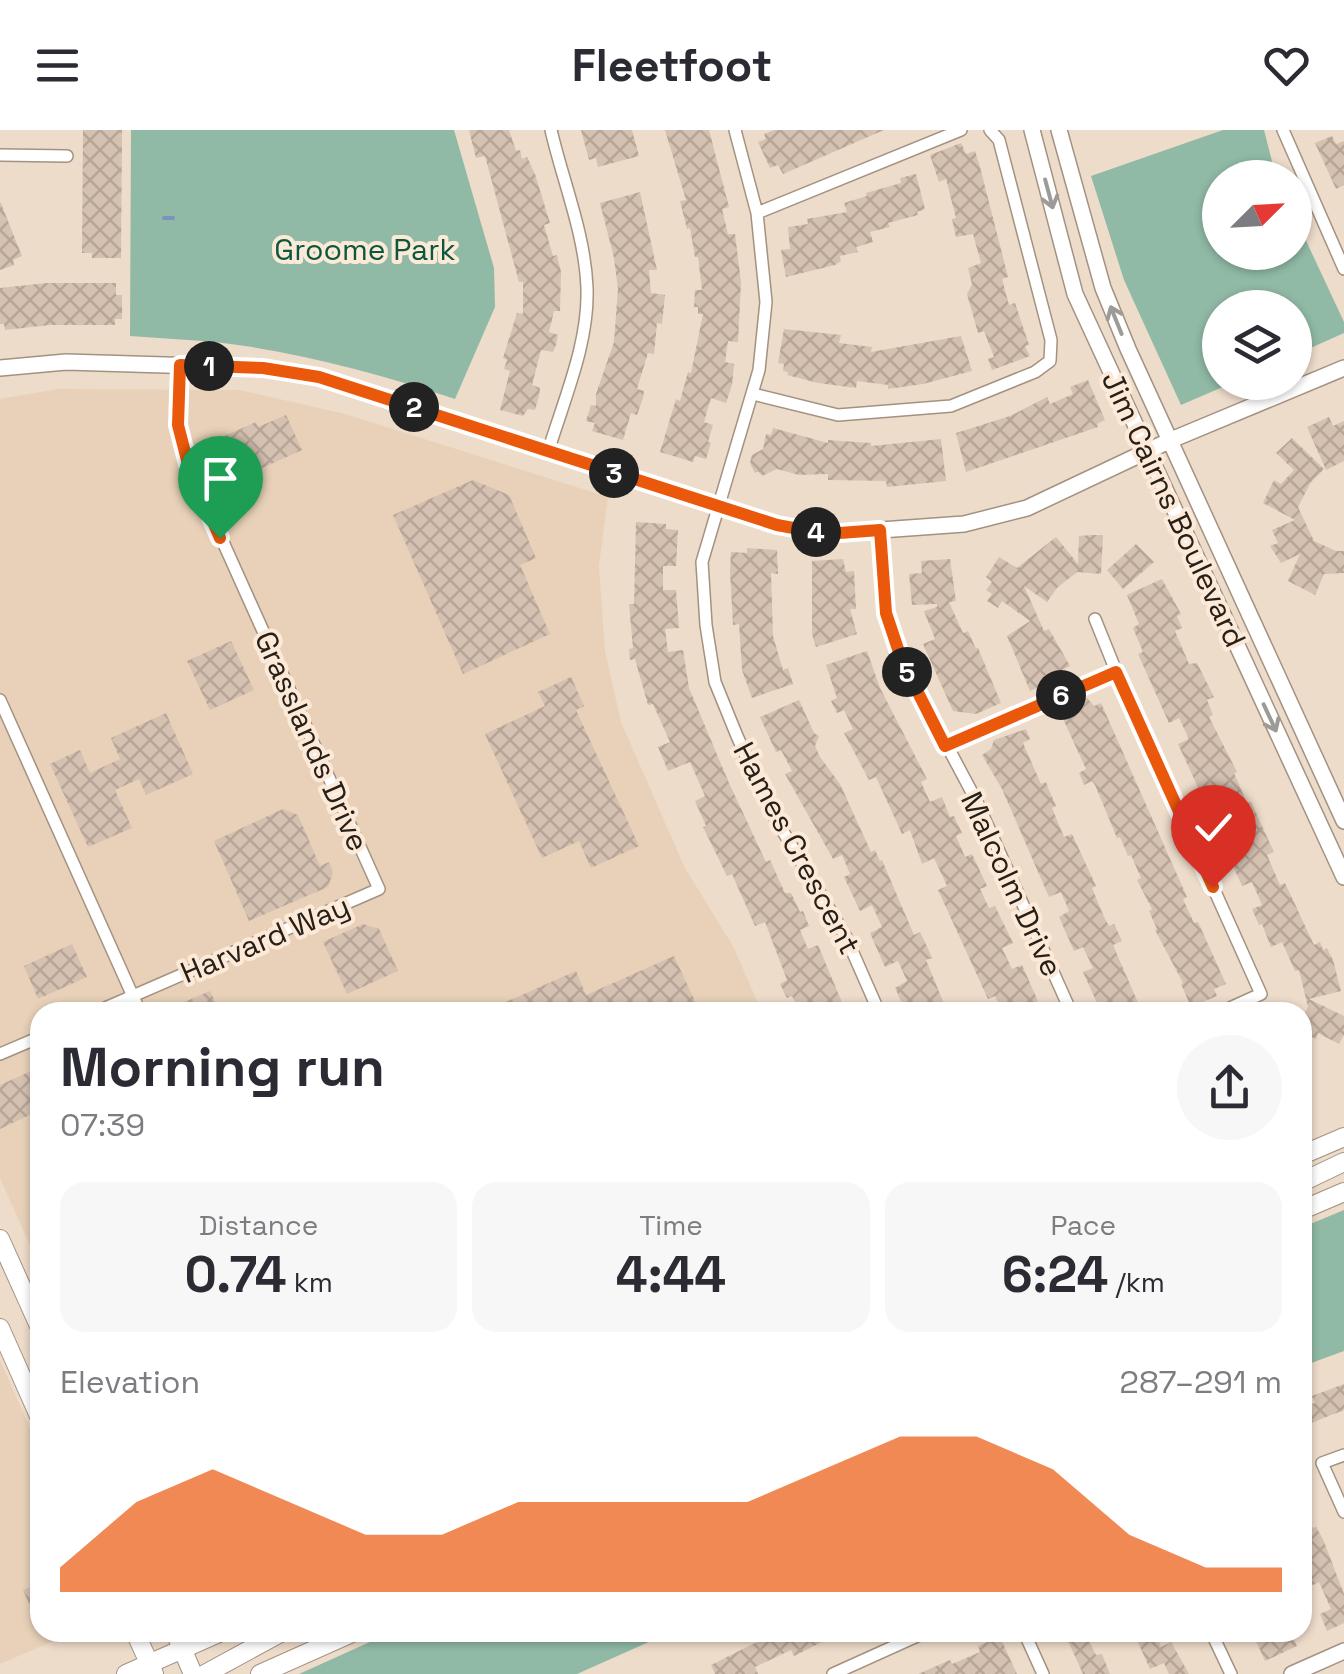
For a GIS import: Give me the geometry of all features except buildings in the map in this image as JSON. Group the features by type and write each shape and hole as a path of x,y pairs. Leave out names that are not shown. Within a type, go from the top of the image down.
{"main road":[{"path":"1312,1150 1344,1136"},
{"path":"1312,1177 1344,1162"},
{"path":"1312,1206 1344,1192"},
{"path":"0,1238 30,1306"},
{"path":"0,1328 30,1396"},
{"path":"141,1642 160,1672"},
{"path":"160,1672 177,1642"},
{"path":"178,1642 193,1674"},
{"path":"205,1674 264,1642"},
{"path":"260,1674 332,1642"},
{"path":"126,1674 160,1672"}],"street":[{"path":"548,452 583,337 587,297 583,252 552,130"},
{"name":"Hames Crescent","path":"735,130 757,213 766,302 760,370 702,562 715,682 772,813 846,937 875,1002"},
{"path":"757,213 961,130"},
{"path":"753,394 838,415 950,406 1035,372 1050,361 1051,340 1018,212 998,140 990,130"},
{"name":"Jim Cairns Boulevard","path":"1032,130 1076,294 1344,878"},
{"name":"Jim Cairns Boulevard","path":"1059,130 1103,288 1128,349 1344,820"},
{"path":"1283,130 1344,269"},
{"path":"0,155 67,156"},
{"path":"0,368 66,362 180,365 263,368 319,377 777,525 826,534 964,524 1027,508 1171,440 1344,368"},
{"name":"Grasslands Drive","path":"180,365 178,425 188,464 379,890"},
{"name":"Malcolm Drive","path":"880,530 886,613 902,661 976,802 1066,1002"},
{"path":"1095,619 1261,994 1243,1002"},
{"path":"945,746 1116,672"},
{"path":"0,700 136,1002"},
{"name":"Harvard Way","path":"119,1002 379,890"},
{"path":"0,1054 30,1041"},
{"path":"1344,1455 1322,1463 1344,1512"},
{"path":"833,1674 904,1642"},
{"path":"1029,1642 1043,1674"},
{"path":"1216,1642 1231,1674"},
{"path":"1292,1674 1344,1651"}],"shaded area":[{"path":"58,389 240,390 345,414 608,497 599,566 605,651 621,722 685,868 733,946 758,1002 30,1002 30,1246 0,1178 0,399"},
{"path":"0,1360 30,1428 30,1642 51,1642 0,1664"}],"green space":[{"name":"Groome Park","path":"131,130 454,130 494,268 495,307 455,399 351,368 272,350 130,336"},
{"path":"1223,130 1264,130 1272,160 1202,160 1202,270 1312,270 1312,253 1344,322 1344,333 1312,347 1312,290 1202,290 1202,396 1181,405 1124,280 1091,176"},
{"path":"1344,1210 1344,1351 1312,1363 1312,1223"},
{"path":"370,1642 649,1642 577,1674 299,1674"}],"waterway":[{"path":"164,218 173,218"}],"route":[{"path":"220,538 188,464 178,425 180,365 263,368 319,377 777,525 826,534 880,530 886,613 902,661 945,746 1116,672 1213,887"}]}
